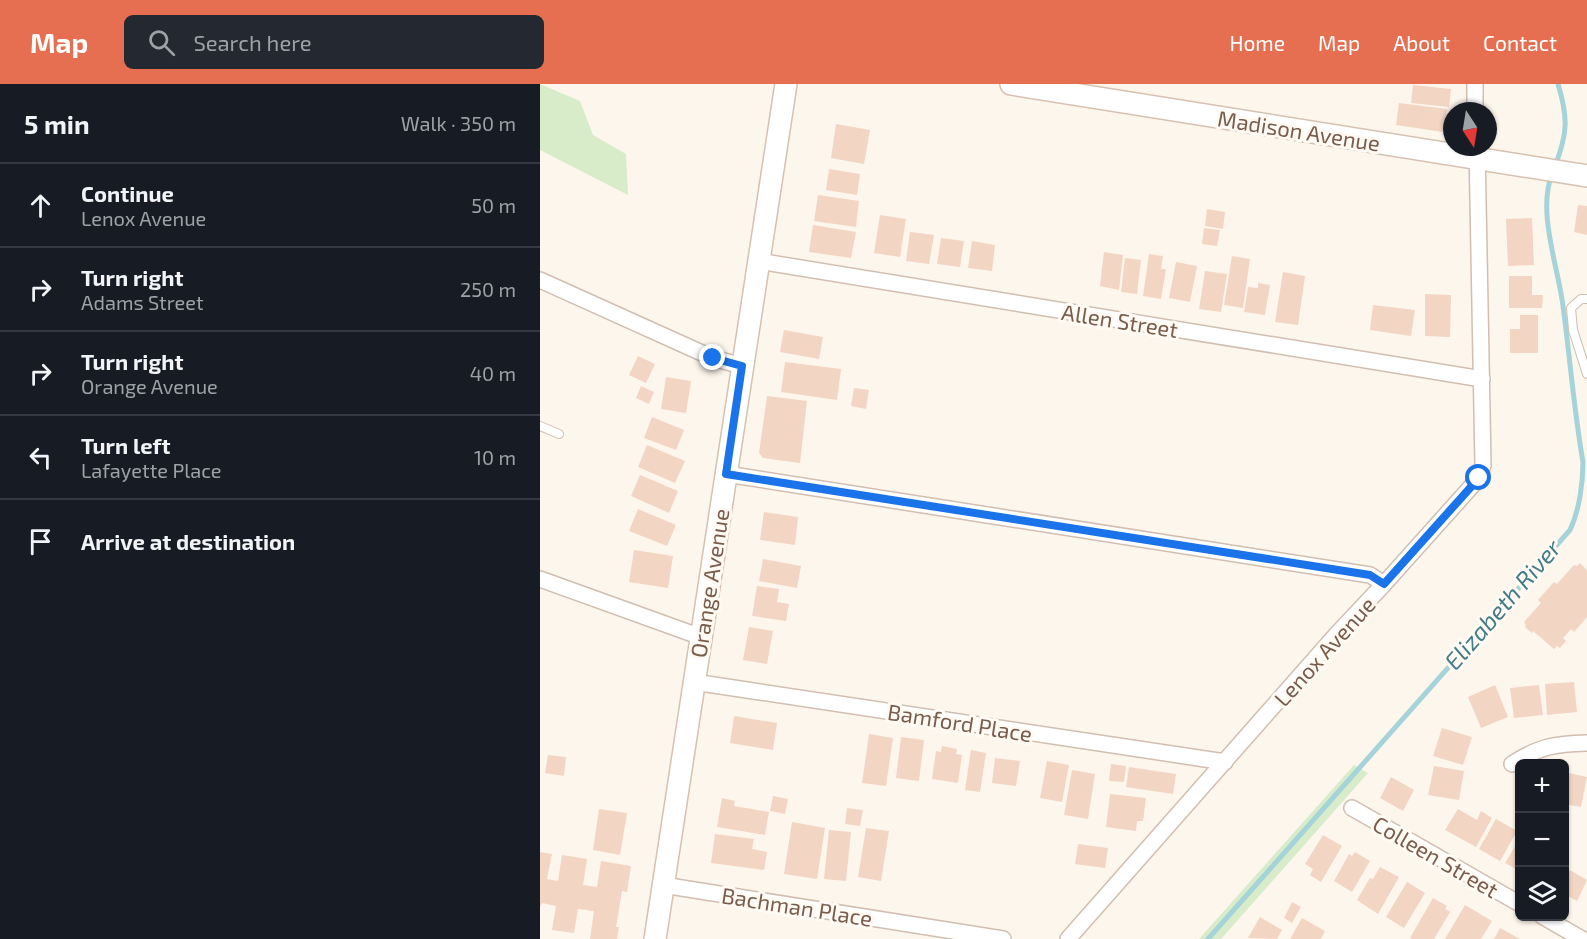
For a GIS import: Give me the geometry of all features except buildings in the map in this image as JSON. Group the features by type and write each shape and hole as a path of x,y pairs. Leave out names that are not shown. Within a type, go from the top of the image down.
{"street":[{"name":"Orange Avenue","path":"656,939 786,84"},
{"name":"Madison Avenue","path":"1011,84 1443,148"},
{"path":"1474,84 1475,102"},
{"name":"Lenox Avenue","path":"1068,939 1336,635 1479,478 1482,471 1482,379 1477,156"},
{"name":"Madison Avenue","path":"1489,156 1539,168 1579,174"},
{"name":"Allen Street","path":"758,261 1482,379"},
{"path":"540,280 713,358 742,366"},
{"path":"726,474 1370,575 1384,584"},
{"path":"540,579 701,637"},
{"name":"Bamford Place","path":"694,682 1226,762"},
{"path":"1512,764 1529,753 1548,746 1587,742"},
{"name":"Colleen Street","path":"1352,808 1515,900"},
{"name":"Bachman Place","path":"663,885 1002,939"},
{"path":"1551,921 1582,939"}],"lane":[{"path":"1587,299 1581,298 1571,308 1574,330 1587,374"},
{"path":"540,426 559,434"}],"green space":[{"path":"540,84 580,101 593,135 626,154 628,195 540,150"},
{"path":"1354,765 1368,773 1221,939 1199,939"}],"waterway":[{"name":"Elizabeth River","path":"1555,166 1565,125 1564,106 1558,84"},
{"name":"Elizabeth River","path":"1208,939 1570,530 1580,497 1583,462 1563,306 1548,222 1548,189 1552,174"}],"route":[{"path":"713,358 742,366 726,474 1370,575 1384,584 1479,478"}]}
